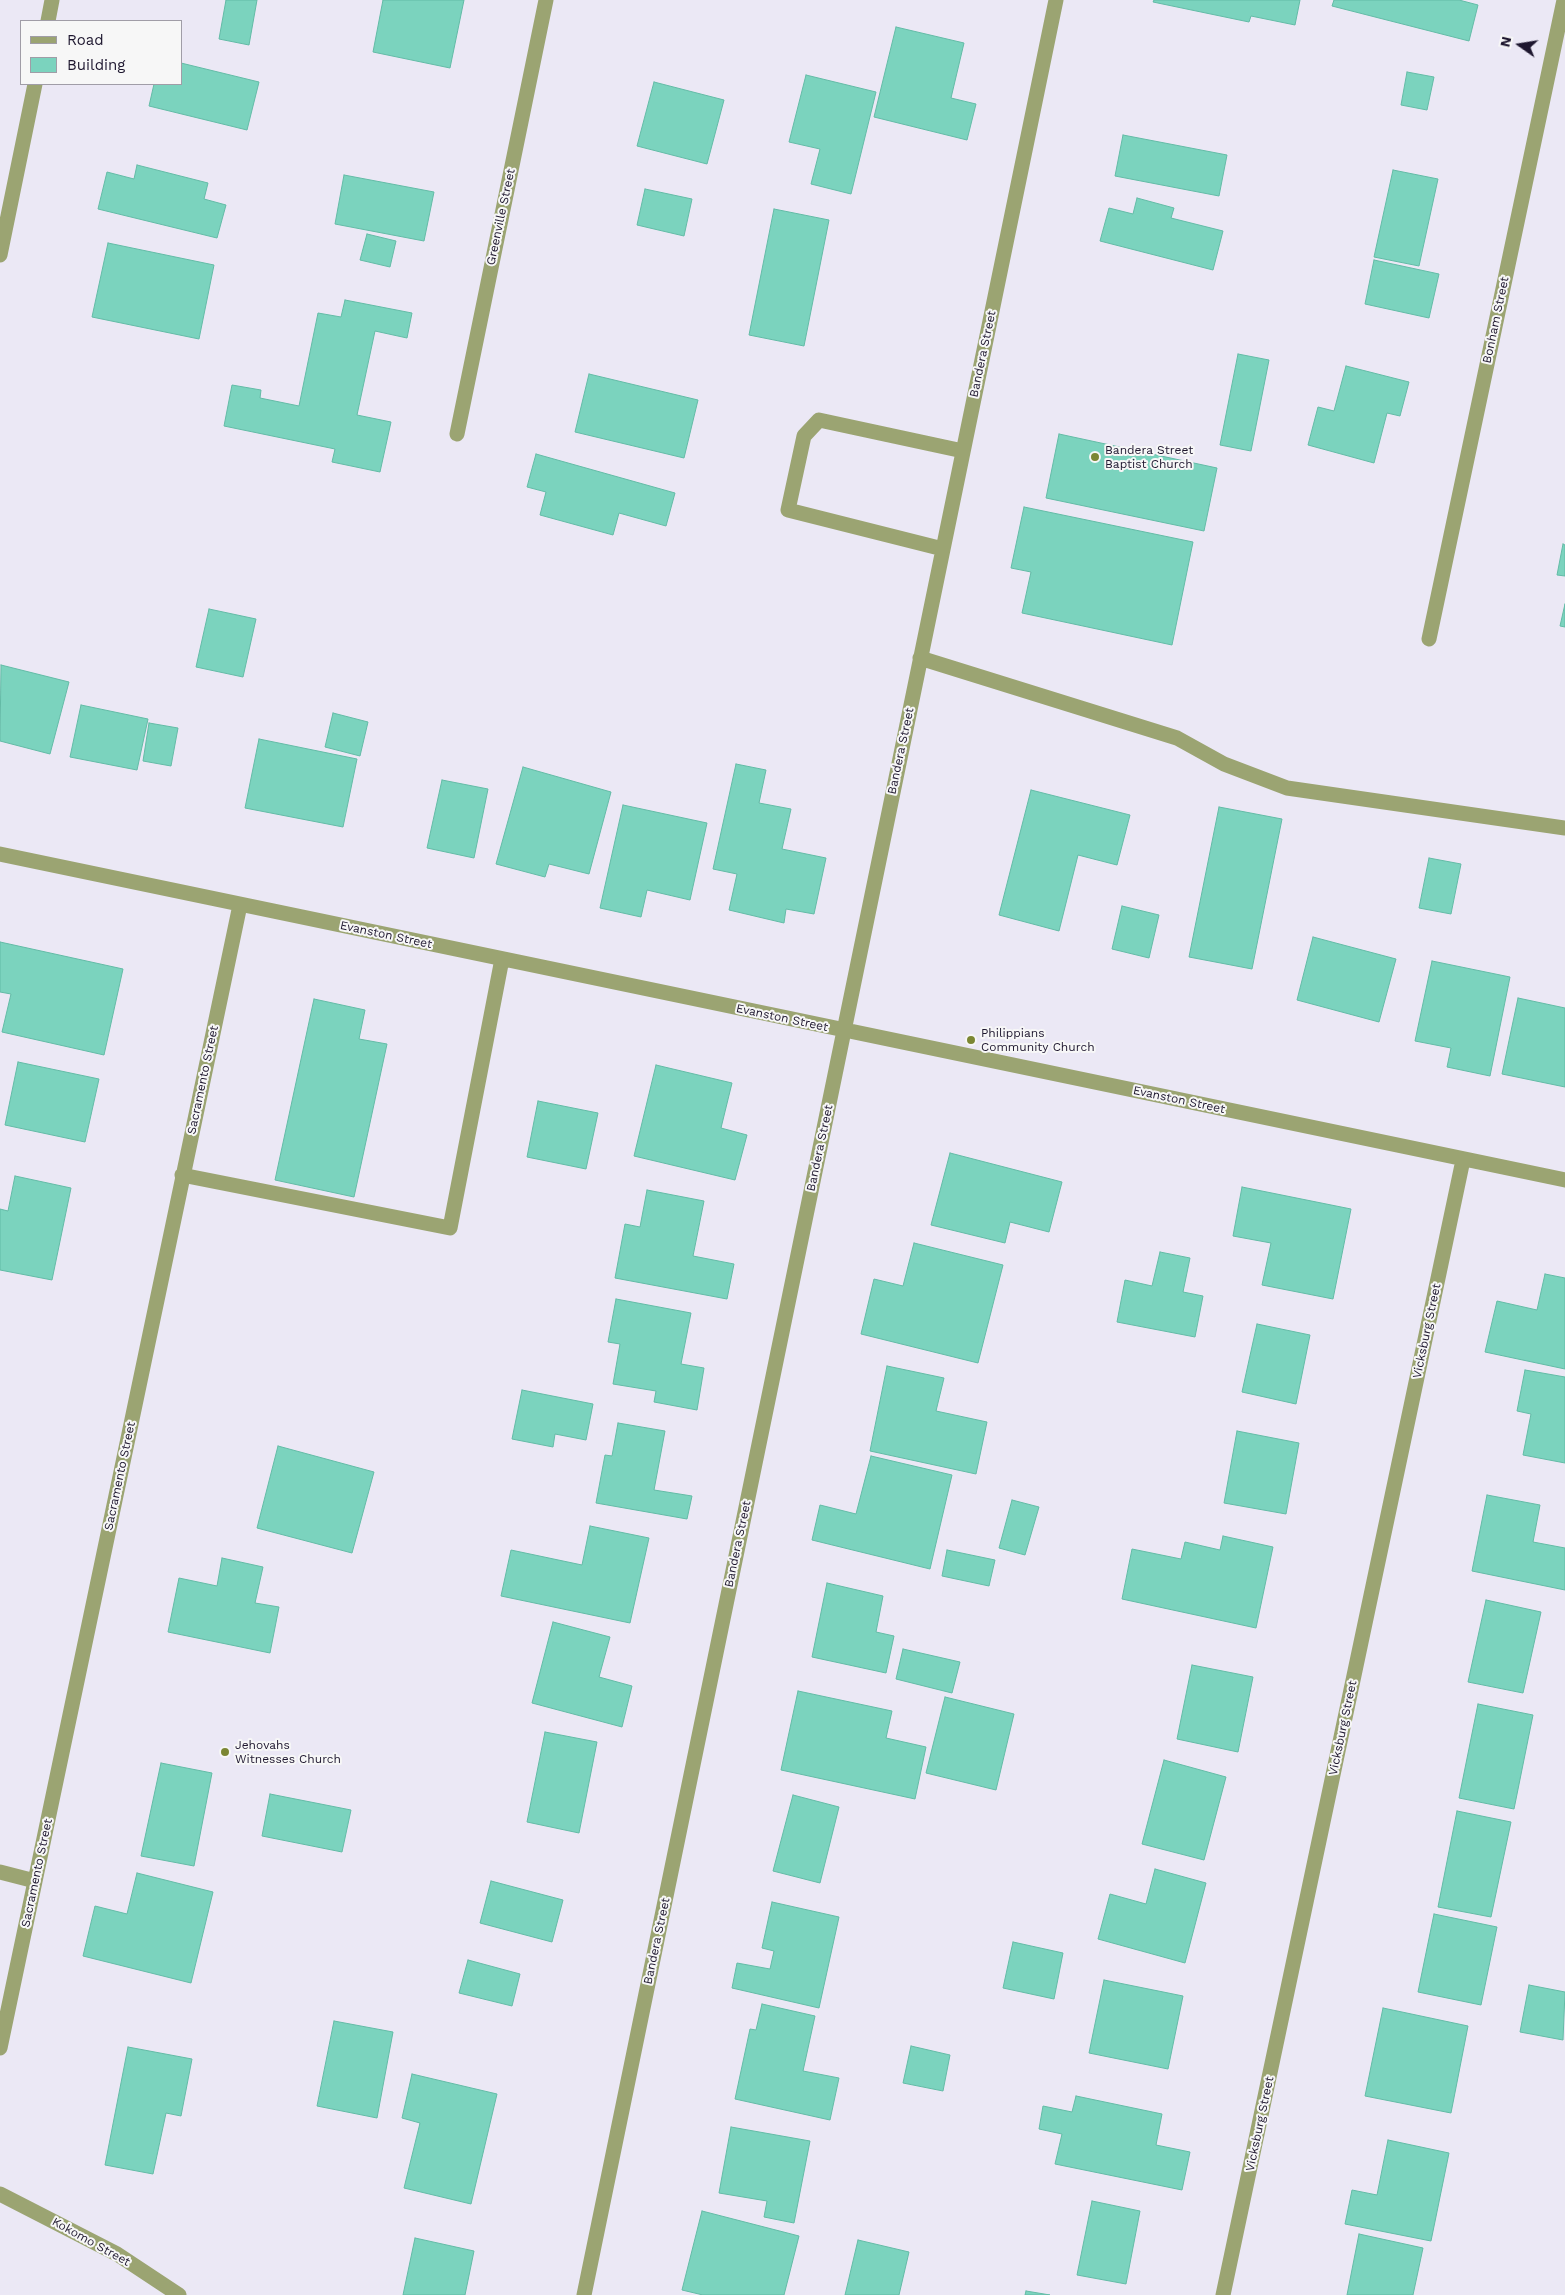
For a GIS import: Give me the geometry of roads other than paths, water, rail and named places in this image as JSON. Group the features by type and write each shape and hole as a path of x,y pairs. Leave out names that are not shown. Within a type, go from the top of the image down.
{"street":[{"path":"48,20 52,0"},
{"name":"Greenville Street","path":"457,434 546,0"},
{"name":"Bandera Street","path":"584,2295 1056,0"},
{"name":"Bonham Street","path":"1429,639 1564,0"},
{"path":"0,255 35,85"},
{"path":"943,549 788,510 804,436 819,420 963,451"},
{"path":"920,658 1177,738 1224,764 1287,788 1565,828"},
{"name":"Evanston Street","path":"0,854 1565,1180"},
{"name":"Sacramento Street","path":"0,2048 240,904"},
{"path":"182,1175 450,1228 502,958"},
{"name":"Vicksburg Street","path":"1224,2295 1463,1160"},
{"path":"0,1872 35,1880"},
{"name":"Kokomo Street","path":"0,2194 117,2254 179,2295"}],"place":[{"name":"Bandera Street Baptist Church","path":"1095,457"},
{"name":"Philippians Community Church","path":"971,1040"},
{"name":"Jehovahs Witnesses Church","path":"225,1752"}]}
